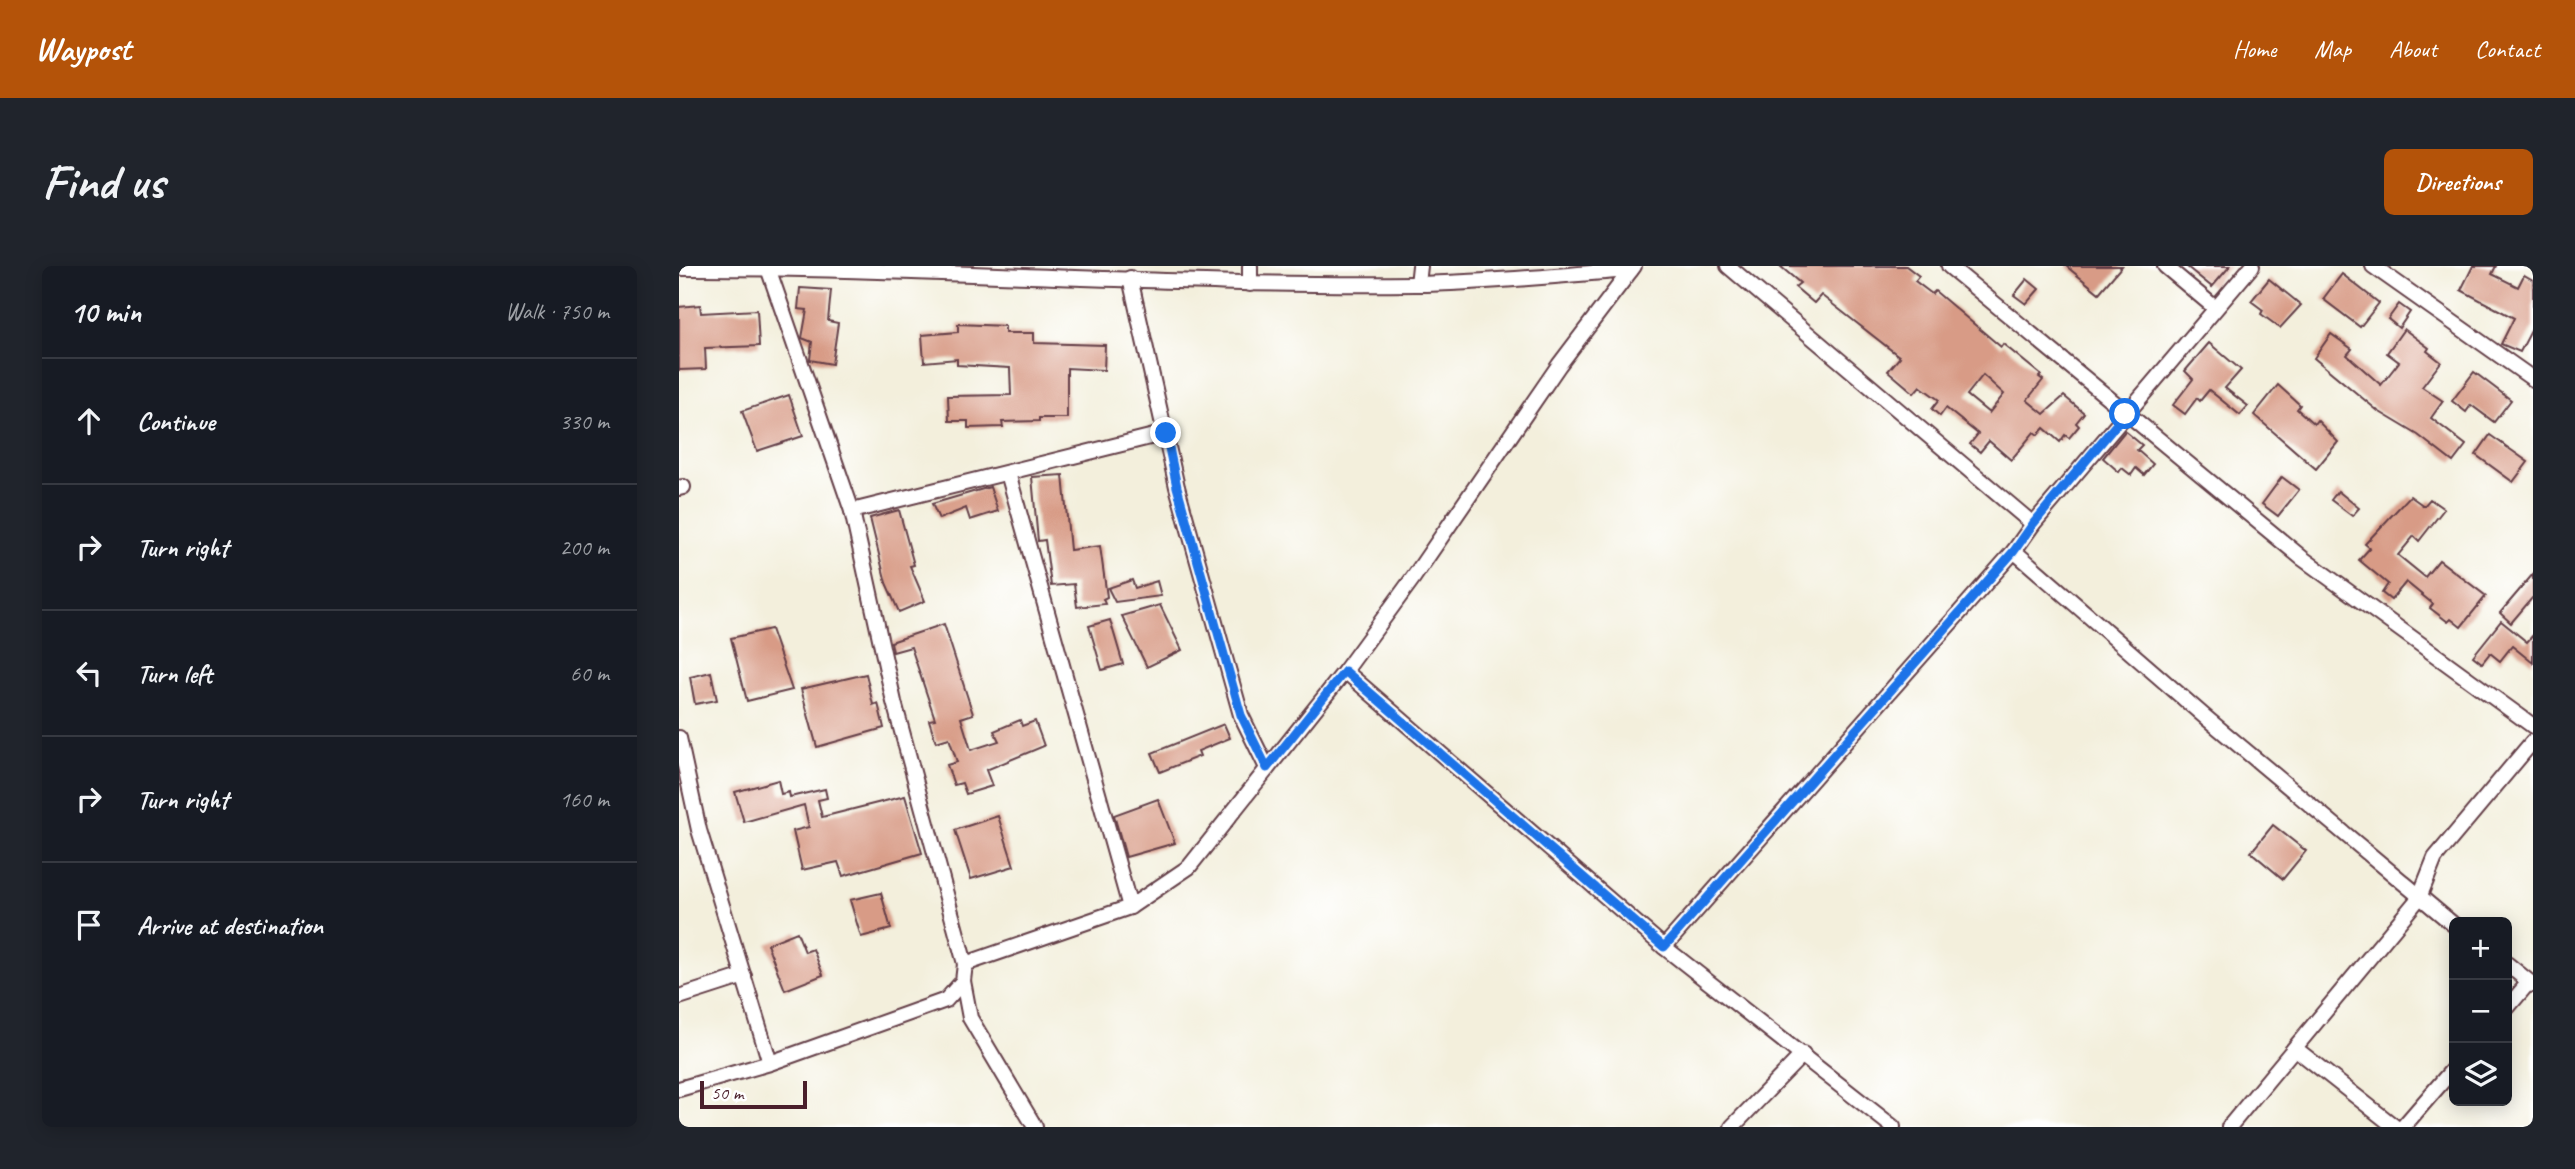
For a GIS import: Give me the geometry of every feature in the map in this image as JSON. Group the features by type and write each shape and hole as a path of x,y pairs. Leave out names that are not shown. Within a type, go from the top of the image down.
{"street":[{"path":"1250,266 1250,284"},
{"path":"1418,284 1420,266"},
{"path":"1728,266 2033,524"},
{"path":"1949,266 2302,558 2533,726"},
{"path":"2165,266 2214,307"},
{"path":"1664,947 2014,551 2033,524 2214,307 2252,266"},
{"path":"2373,266 2533,379"},
{"path":"679,268 983,269 1090,272 1130,278 1250,284 1418,284 1633,268"},
{"path":"768,268 852,511 894,702 965,964 963,981 970,1018 1035,1127"},
{"path":"965,964 1130,907 1189,867 1345,671 1413,578 1559,365 1633,268"},
{"path":"1130,278 1177,487 1241,715 1267,768"},
{"path":"852,511 1166,433"},
{"path":"1008,473 1130,907"},
{"path":"2014,551 2449,921"},
{"path":"1345,671 1664,947 1893,1127"},
{"path":"679,737 699,830 770,1063"},
{"path":"2229,1127 2419,898 2435,858 2533,741"},
{"path":"2512,968 2531,983 2512,1002"},
{"path":"679,998 744,976"},
{"path":"679,1088 770,1063 946,1000 963,981"},
{"path":"946,1000 970,1018"},
{"path":"2296,1049 2395,1127"},
{"path":"1732,1127 1803,1054"},
{"path":"2403,1127 2449,1074"}],"building":[{"path":"1780,266 1906,266 1919,276 1915,281 1932,294 1935,291 2001,347 2003,344 2041,375 2039,377 2043,380 2027,400 2044,414 2064,396 2084,413 2076,423 2079,426 2069,438 2065,435 2060,442 2044,428 2038,435 2034,432 2011,460 1989,441 1980,452 1970,444 1978,434 1946,408 1940,416 1932,409 1939,400 1920,386 1914,393 1888,371 1900,357 1821,295 1814,303 1795,287 1800,283","holes":["1983,375 2004,394 1989,413 1967,395"]},
{"path":"2066,266 2122,266 2099,293"},
{"path":"2186,266 2230,266 2212,287"},
{"path":"2473,266 2496,266 2492,274 2518,287 2524,275 2533,280 2533,327 2520,352 2501,344 2514,318 2461,290"},
{"path":"2342,274 2379,303 2360,327 2323,299"},
{"path":"2027,279 2039,289 2026,304 2014,295"},
{"path":"2269,279 2301,305 2280,328 2261,314 2263,310 2251,301"},
{"path":"800,288 831,290 828,321 838,323 832,364 810,360 812,342 802,338 807,310 798,309"},
{"path":"2399,304 2410,312 2399,328 2388,319"},
{"path":"700,305 701,313 757,310 759,346 705,348 706,369 679,370 679,307"},
{"path":"958,324 1005,326 1005,333 1034,333 1034,343 1105,345 1104,370 1067,368 1067,418 1039,418 1039,421 1002,422 1003,427 968,428 968,421 949,421 948,396 1011,395 1010,368 957,365 957,359 924,362 922,335 958,332"},
{"path":"2404,329 2429,348 2427,351 2441,362 2422,387 2443,401 2431,418 2466,445 2453,462 2418,435 2378,411 2314,358 2331,334 2352,349 2347,355 2381,385 2399,362 2387,353"},
{"path":"2209,343 2241,370 2225,388 2248,406 2240,415 2209,390 2200,401 2197,398 2185,414 2173,405 2193,379 2185,371"},
{"path":"2474,372 2511,400 2494,422 2471,405 2466,412 2452,401"},
{"path":"2278,385 2300,405 2297,409 2314,424 2317,420 2338,442 2316,469 2254,415"},
{"path":"789,395 803,436 757,451 742,411"},
{"path":"2125,431 2142,445 2137,450 2153,464 2144,475 2136,468 2131,475 2122,468 2119,472 2103,458"},
{"path":"2490,435 2528,462 2513,482 2476,455"},
{"path":"1063,475 1070,550 1100,546 1107,597 1103,599 1105,604 1077,607 1074,584 1051,586 1045,540 1038,541 1032,477"},
{"path":"2282,477 2299,490 2278,516 2262,504"},
{"path":"990,487 998,511 970,520 966,508 939,519 932,504"},
{"path":"2338,491 2359,508 2352,516 2331,500"},
{"path":"2410,496 2424,506 2430,499 2444,509 2419,541 2414,536 2398,555 2425,577 2439,560 2486,596 2461,627 2451,619 2448,622 2430,608 2433,604 2406,582 2391,600 2382,593 2388,584 2359,560 2370,548 2365,544"},
{"path":"899,510 914,565 910,566 925,601 899,612 886,583 870,518"},
{"path":"2533,574 2533,597 2511,623 2500,613"},
{"path":"1132,580 1135,588 1157,581 1161,596 1115,602 1108,588"},
{"path":"1160,605 1182,650 1147,667 1122,616"},
{"path":"1110,620 1123,664 1102,670 1089,626"},
{"path":"2501,621 2527,642 2533,635 2533,663 2512,646 2500,661 2490,653 2482,663 2473,656"},
{"path":"944,624 973,714 961,718 971,750 999,741 994,731 1020,720 1022,726 1035,721 1044,746 986,770 992,786 966,794 962,783 954,785 947,765 957,762 949,738 936,742 929,720 935,719 911,647 893,652 891,642"},
{"path":"771,629 792,690 747,701 731,638"},
{"path":"711,672 717,700 695,704 690,677"},
{"path":"866,674 873,705 878,703 884,728 817,747 801,689"},
{"path":"1224,724 1230,738 1198,751 1200,756 1160,772 1152,753"},
{"path":"778,780 781,794 789,792 790,797 825,789 827,798 818,800 822,817 905,796 922,853 843,876 838,862 802,870 793,831 809,827 804,805 744,822 735,792"},
{"path":"1158,799 1175,843 1126,857 1114,815"},
{"path":"998,816 1014,866 971,879 955,830"},
{"path":"2273,825 2306,851 2283,879 2251,852"},
{"path":"881,893 891,929 861,937 850,900"},
{"path":"797,932 805,952 813,949 823,975 785,990 767,944"}],"route":[{"path":"1166,433 1177,487 1241,715 1267,768 1345,671 1664,947 2014,551 2033,524 2125,414"}]}
